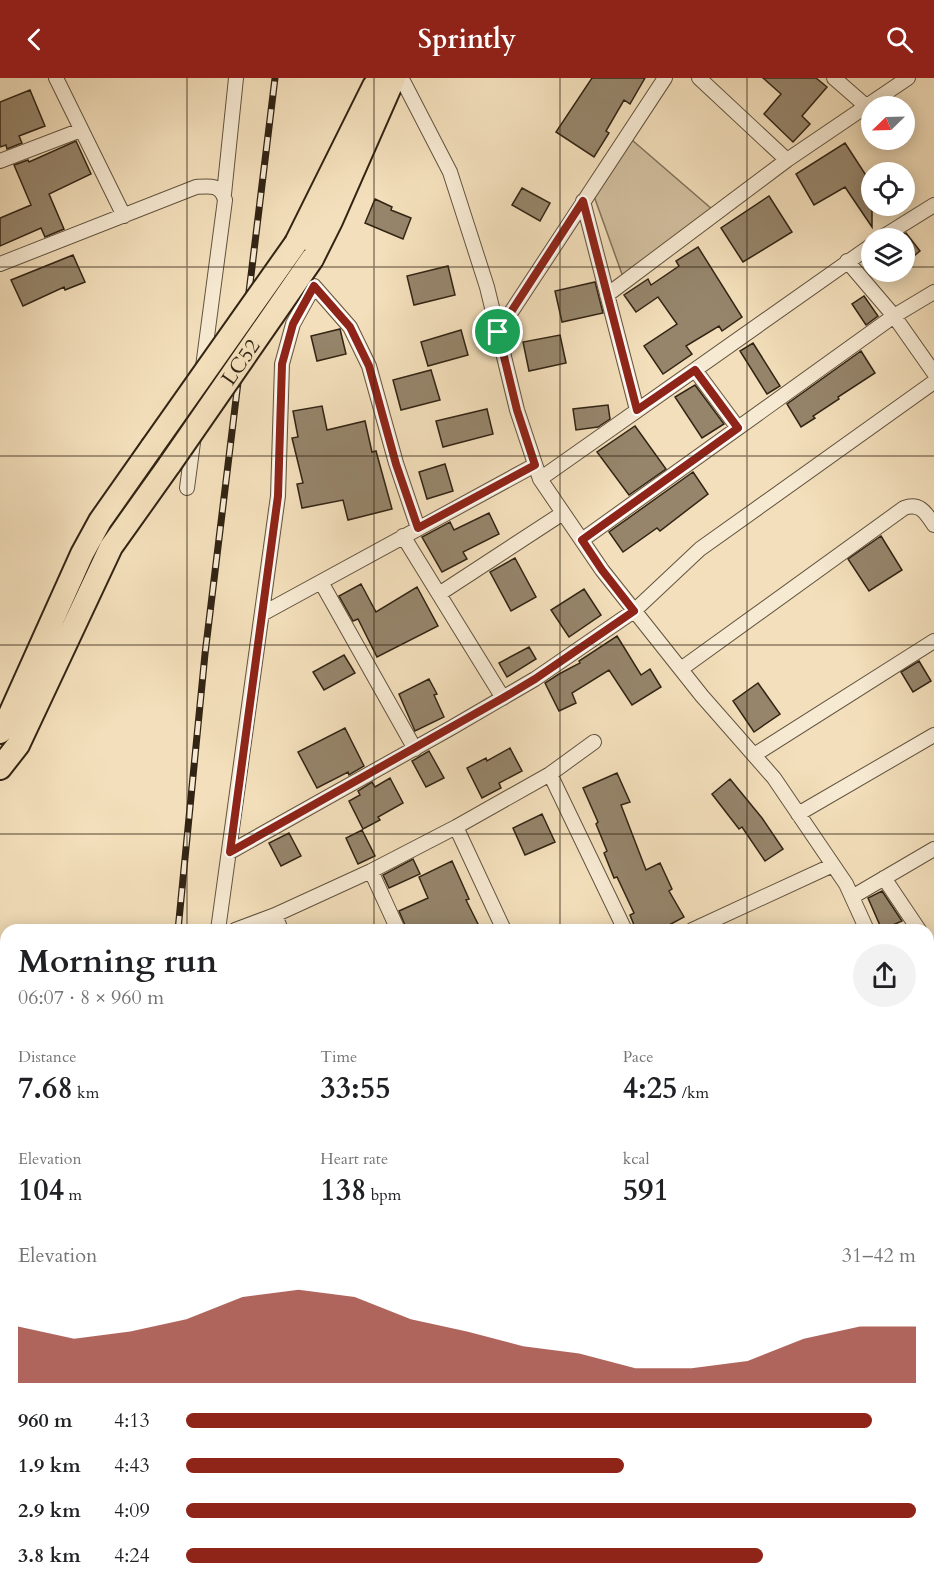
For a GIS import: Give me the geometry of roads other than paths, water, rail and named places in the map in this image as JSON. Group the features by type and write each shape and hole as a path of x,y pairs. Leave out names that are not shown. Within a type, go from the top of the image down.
{"main road":[{"name":"LC52","path":"0,732 82,554 100,521 296,243 378,78"},
{"name":"LC52","path":"0,768 18,745 111,548 312,259 399,80"}],"street":[{"path":"56,78 124,216"},
{"path":"187,488 225,200 236,78"},
{"path":"498,332 665,78"},
{"path":"699,78 788,160"},
{"path":"834,78 861,102"},
{"path":"881,96 908,78"},
{"path":"399,80 450,172 487,287 517,410 540,479 602,570 634,611 774,778 846,884 864,924"},
{"path":"607,295 788,160 861,109"},
{"path":"0,161 81,129"},
{"path":"0,264 196,187 218,188 224,194"},
{"path":"583,201 637,410"},
{"path":"897,228 934,205"},
{"path":"540,479 861,252"},
{"path":"847,261 894,316 934,373"},
{"path":"219,924 278,496 282,364 293,324 314,286 350,327 369,366 396,464 418,528"},
{"path":"582,540 894,316 934,292"},
{"path":"695,370 738,428"},
{"path":"230,852 535,679 634,611 700,549 934,382"},
{"path":"262,614 535,465"},
{"path":"681,669 904,508 917,506 924,510 934,525"},
{"path":"439,594 563,513"},
{"path":"403,536 503,698"},
{"path":"321,582 415,749"},
{"path":"754,755 934,640"},
{"path":"798,814 934,735"},
{"path":"251,924 371,871 456,827 550,774 594,742"},
{"path":"550,774 622,924"},
{"path":"456,827 501,924"},
{"path":"852,897 884,878 932,855"},
{"path":"705,924 833,865"},
{"path":"371,871 395,924"},
{"path":"884,878 915,924"},
{"path":"275,915 279,924"}],"railway":[{"path":"179,924 205,654 275,78"}]}
